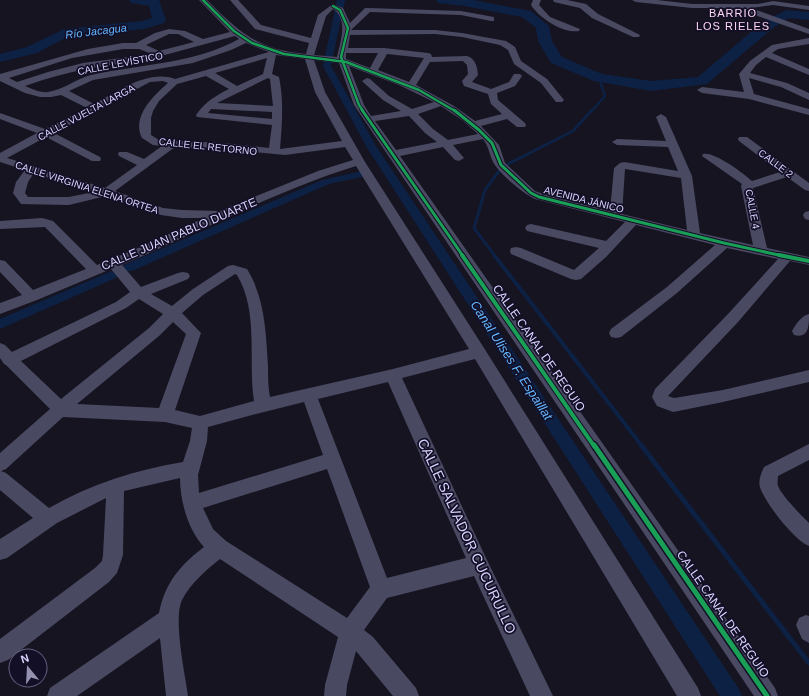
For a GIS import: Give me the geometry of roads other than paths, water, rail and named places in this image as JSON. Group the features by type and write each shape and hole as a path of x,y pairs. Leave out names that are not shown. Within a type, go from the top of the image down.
{"street":[{"name":"AVENIDA JÁNICO","path":"203,0 236,33 275,53 313,57 340,57 373,72 411,86 442,103 473,125 493,145 504,168 531,193 539,197 616,214 634,220 761,251 809,261"},
{"path":"234,0 258,26 269,32 314,41"},
{"path":"537,0 535,5 541,15 550,20 576,29"},
{"path":"557,0 583,6 595,16 636,35"},
{"path":"636,0 692,6 758,6 773,3 792,3 809,8"},
{"path":"736,5 809,32"},
{"path":"347,30 333,7 322,15 314,41 313,57 320,92 359,162 479,352 690,696"},
{"path":"411,86 428,56 384,51 340,57 347,30 368,10 436,22 462,34 503,42 512,50 517,62 544,80 559,100"},
{"path":"347,30 436,22 474,15 491,19"},
{"path":"0,78 52,62 97,51 138,46 161,34 174,31 202,42"},
{"path":"18,85 88,64 155,56 236,33"},
{"name":"CALLE LEVÍSTICO","path":"0,78 43,94 61,91 74,84 91,78 179,63 215,54 235,46 246,39"},
{"path":"750,96 744,74 753,63 775,47 809,41"},
{"path":"138,46 146,48 155,56"},
{"path":"373,72 384,51"},
{"path":"267,75 275,53"},
{"name":"CALLE EL RETORNO","path":"275,53 174,82 150,104 145,126 146,136 157,143 223,146 274,152 285,152 348,143"},
{"path":"766,54 809,72"},
{"path":"148,68 148,65 155,56"},
{"name":"CALLE CANAL DE REGUIO","path":"340,57 359,105 369,120 767,696"},
{"path":"427,60 464,58 469,60 471,62 473,76 467,81 467,84 491,92 512,84 517,76"},
{"path":"206,72 237,90"},
{"path":"744,74 784,85 809,97"},
{"path":"274,152 277,123 278,94 274,77 267,75 217,99 208,106 201,115 277,123"},
{"name":"CALLE VUELTA LARGA","path":"0,158 148,80 164,78 174,82"},
{"path":"367,81 386,98 411,112 429,131 446,143 459,158"},
{"path":"702,90 750,96 809,112"},
{"path":"61,91 94,108"},
{"path":"491,92 494,102 521,126"},
{"path":"369,120 411,112 442,103"},
{"path":"208,106 277,109"},
{"path":"473,125 509,115"},
{"path":"0,116 46,133 96,159"},
{"path":"661,117 686,176 694,235"},
{"path":"0,126 10,120"},
{"path":"393,154 484,136"},
{"name":"CALLE 2","path":"743,139 809,188"},
{"path":"617,142 673,144"},
{"path":"32,168 20,186 19,193 25,201 69,201 107,192 172,144"},
{"path":"123,154 145,164"},
{"path":"707,156 738,175 748,184"},
{"name":"CALLE VIRGINIA ELENA ORTEA","path":"0,158 161,211 182,214 222,214"},
{"name":"CALLE JUAN PABLO DUARTE","path":"0,309 113,263 222,214 322,173 359,162"},
{"path":"616,214 621,166 686,176"},
{"name":"CALLE 4","path":"761,251 747,188 748,184 768,180 788,173"},
{"path":"516,251 576,276 601,254 634,220"},
{"path":"0,224 42,222 49,224 95,270"},
{"path":"531,228 608,246"},
{"path":"616,332 660,300 699,268 724,242"},
{"path":"787,257 733,318 663,390 660,396 663,402 673,405 723,396 809,376"},
{"path":"113,263 139,293 173,313 189,326 194,333 165,415"},
{"path":"0,264 32,297"},
{"path":"0,464 62,410 83,389 154,332 173,313 198,292 229,270 236,268 242,271 248,279 257,312 261,393 264,405"},
{"path":"183,276 139,293 121,304 5,354 62,410 165,415 200,423 264,405 393,375 479,352"},
{"path":"799,331 809,319"},
{"name":"CALLE SALVADOR CUCURULLO","path":"393,375 542,696"},
{"path":"309,395 381,589"},
{"path":"200,423 201,437 188,478 192,503 206,535 219,548 350,632 365,645 408,696"},
{"path":"809,451 770,472 768,482 770,489 777,499 809,537"},
{"path":"192,503 334,459"},
{"path":"0,551 20,535 85,498 115,486 144,477 190,468"},
{"path":"0,479 48,519"},
{"path":"0,652 102,575 110,566 114,555 115,486"},
{"path":"177,696 168,619 172,598 195,566 219,548"},
{"path":"335,696 336,685 350,632 381,589 480,565"},
{"path":"58,696 168,619"}],"waterway":[{"name":"Río Jacagua","path":"0,58 32,50 64,33 144,25 159,20 155,3 135,0"},
{"name":"Canal Ulises F. Espaillat","path":"341,0 327,66 371,146 732,696"},
{"name":"Río Jacagua","path":"442,0 464,2 526,14 542,26 545,41 556,60 599,78 651,86 702,81 769,24 787,14 809,16"},
{"path":"592,111 605,96 599,78"},
{"path":"495,256 474,228 485,190 502,167 573,131 592,110"},
{"path":"128,268 326,182 362,174"},
{"path":"494,255 642,446"},
{"path":"0,324 114,274"},
{"path":"641,445 809,663"}],"district":[{"name":"BARRIO LOS RIELES","path":"733,19"}]}
